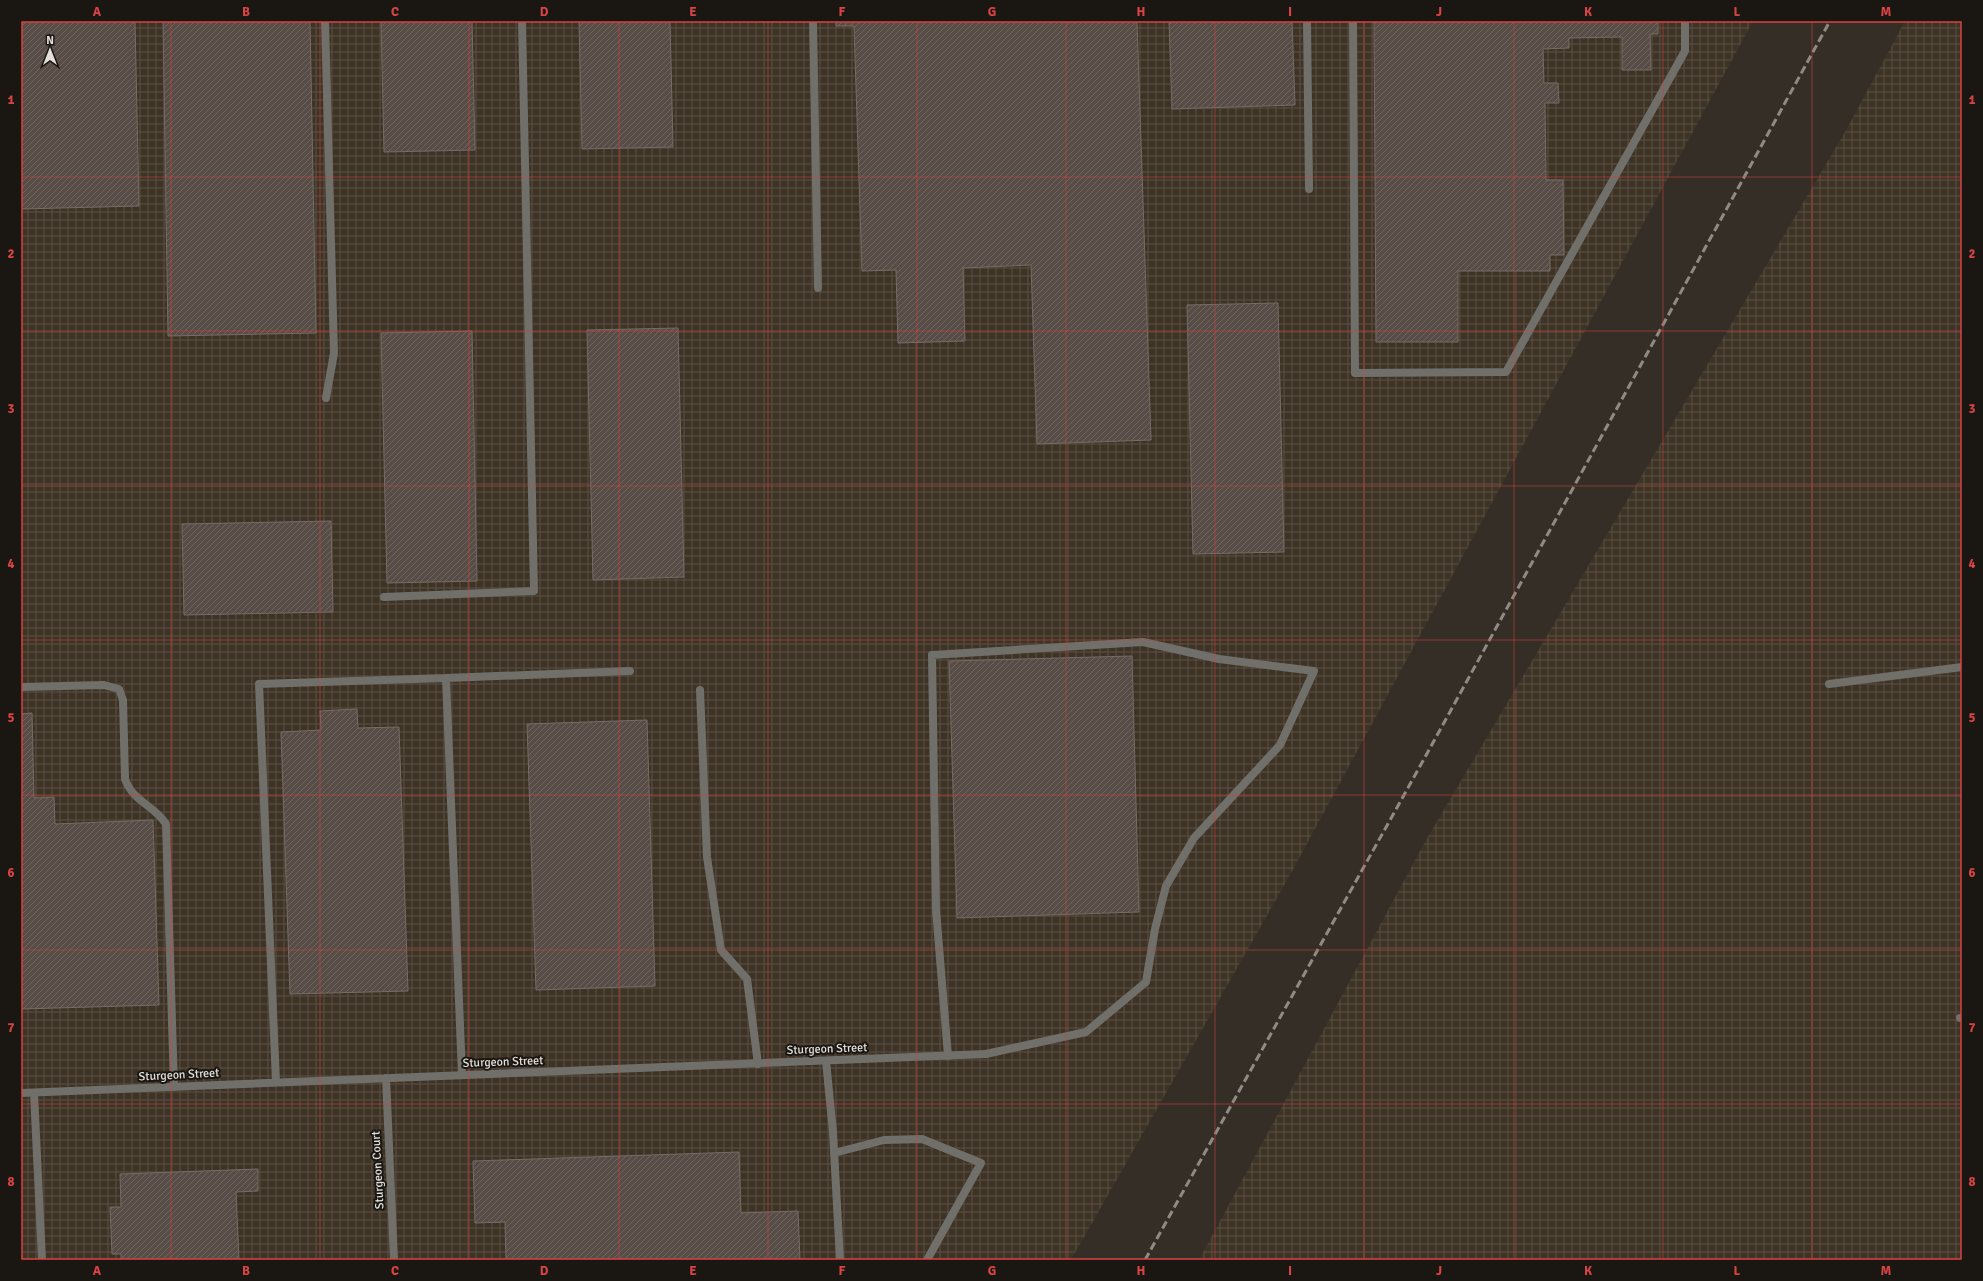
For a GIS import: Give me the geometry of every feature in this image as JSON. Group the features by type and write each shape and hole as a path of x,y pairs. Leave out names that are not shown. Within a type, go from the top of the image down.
{"street":[{"path":"325,21 334,353 326,398"},
{"path":"384,597 534,591 522,21"},
{"path":"813,21 818,288"},
{"path":"1307,21 1309,189"},
{"path":"1353,21 1355,373 1506,372 1685,51 1685,21"},
{"name":"Sturgeon Street","path":"21,1093 174,1088 276,1082 758,1064 948,1056 986,1054 1086,1032 1146,982 1155,929 1166,886 1194,838 1280,746 1314,671 1219,659 1142,642 932,655 936,910 948,1056"},
{"path":"1829,684 1962,667"},
{"path":"276,1082 259,684 630,671"},
{"path":"446,678 462,1075"},
{"path":"21,687 104,685 119,689 123,700 125,779 129,789 137,798 160,815 166,824 174,1088"},
{"path":"700,690 707,857 721,950 747,979 758,1064"},
{"path":"826,1061 834,1153 840,1258"},
{"name":"Sturgeon Court","path":"386,1078 394,1260"},
{"path":"34,1093 42,1260"},
{"path":"834,1153 884,1140 922,1139 981,1163 928,1260"}],"shaded area":[{"path":"21,21 1753,21 1290,875 1071,1260 21,1260"},
{"path":"1905,21 1962,21 1962,1260 1199,1260 1426,840 1845,132"}],"building":[{"path":"21,21 135,21 139,206 21,209"},
{"path":"163,21 310,21 316,333 168,336"},
{"path":"381,21 472,21 475,150 384,152"},
{"path":"579,21 670,21 673,147 582,149"},
{"path":"836,21 1137,21 1151,440 1037,444 1031,265 963,268 965,341 898,343 896,270 862,271 854,26 836,26"},
{"path":"1169,21 1292,21 1295,105 1172,109"},
{"path":"1374,21 1658,21 1658,34 1650,34 1651,70 1622,70 1622,37 1569,38 1569,48 1543,49 1544,83 1558,83 1559,103 1545,103 1546,180 1563,180 1564,255 1550,255 1550,271 1458,271 1458,342 1376,342"},
{"path":"1278,303 1284,552 1193,554 1187,305"},
{"path":"678,328 684,577 593,580 587,330"},
{"path":"472,331 477,581 387,583 381,333"},
{"path":"331,521 333,612 184,615 182,524"},
{"path":"1132,656 1139,912 957,918 949,661"},
{"path":"357,709 358,728 399,727 408,991 290,994 281,732 321,730 320,711"},
{"path":"32,713 34,798 54,797 55,824 153,820 159,1005 21,1009 21,714"},
{"path":"647,720 655,986 536,990 527,724"},
{"path":"739,1152 741,1213 798,1211 800,1260 506,1260 505,1222 475,1223 473,1161"},
{"path":"258,1169 258,1191 236,1192 239,1260 121,1260 121,1254 112,1254 110,1207 121,1207 120,1174"}],"railway":[{"path":"1145,1260 1424,759 1830,21"}]}
